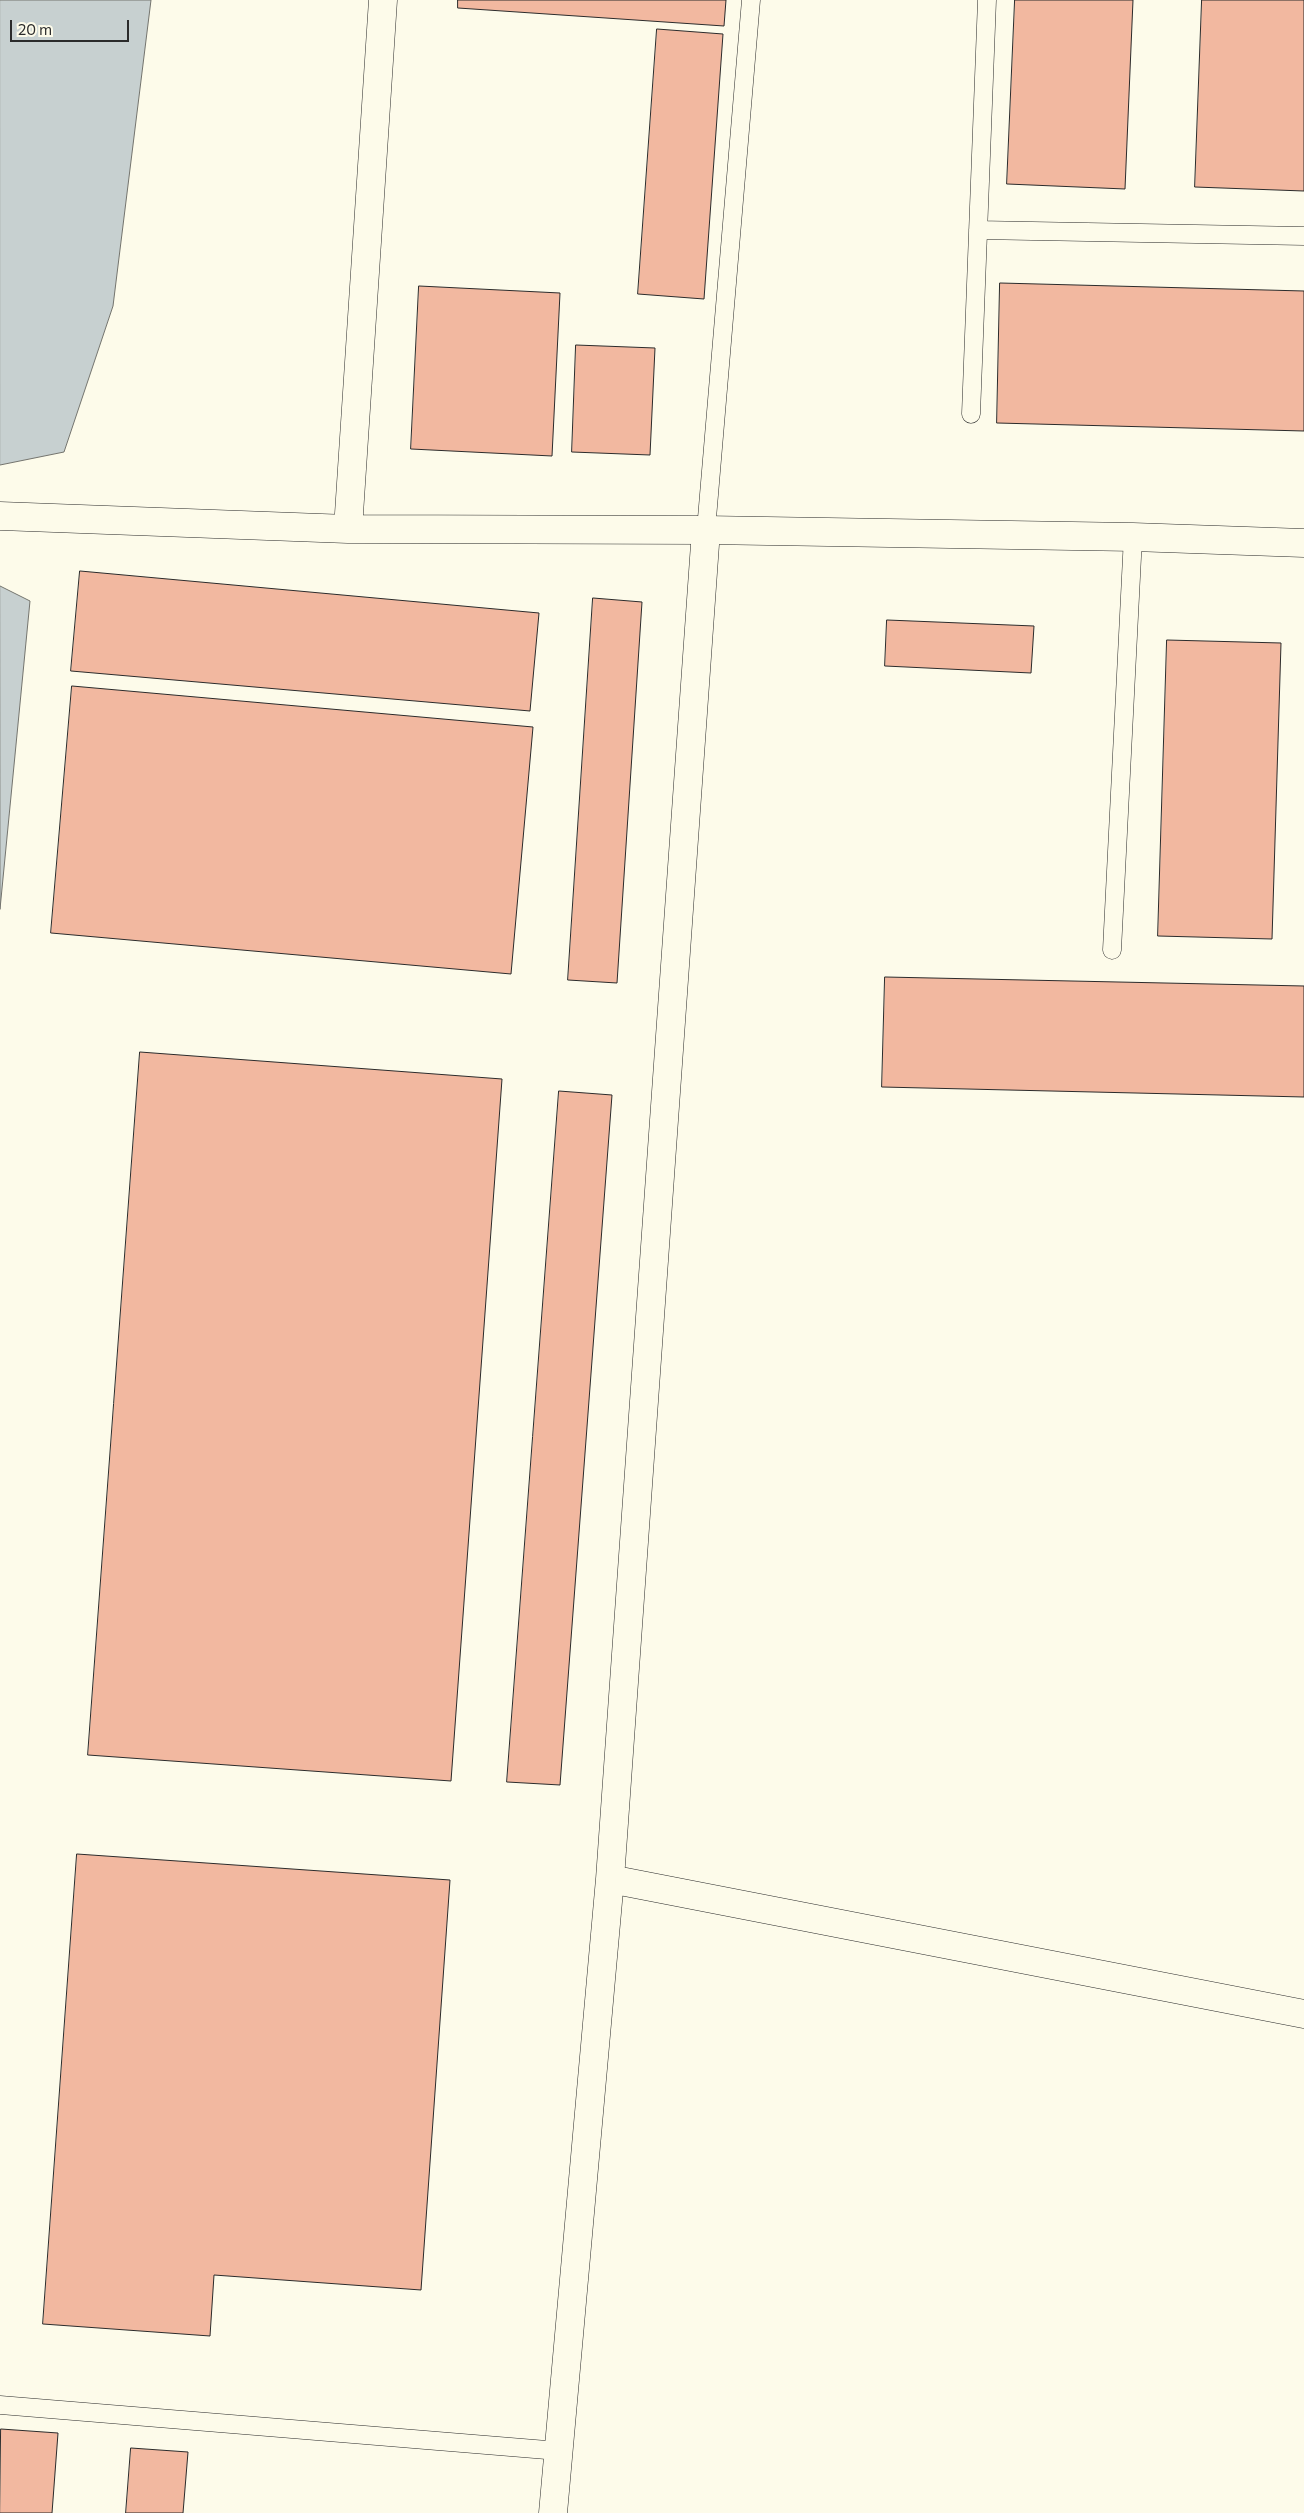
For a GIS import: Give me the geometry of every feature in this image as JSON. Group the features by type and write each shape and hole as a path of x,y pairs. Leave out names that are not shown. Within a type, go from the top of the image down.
{"street":[{"path":"348,528 383,0"},
{"path":"0,516 348,528 706,530 1134,537 1304,543"},
{"path":"553,2513 610,1879 706,530"},
{"path":"610,1879 1304,2014"}],"lane":[{"path":"706,530 751,0"},
{"path":"971,414 986,0"},
{"path":"978,230 1304,236"},
{"path":"1112,950 1134,537"},
{"path":"0,2405 559,2451"}],"shaded area":[{"path":"0,0 151,0 113,306 64,452 0,465"},
{"path":"0,586 30,601 0,909"}],"building":[{"path":"458,0 726,0 724,26 458,8"},
{"path":"1015,0 1133,0 1125,189 1007,184"},
{"path":"1202,0 1304,0 1304,191 1195,187"},
{"path":"657,29 723,34 704,299 638,294"},
{"path":"1000,283 1304,291 1304,431 997,423"},
{"path":"419,286 560,293 552,456 411,449"},
{"path":"576,345 655,348 650,455 572,452"},
{"path":"80,571 539,613 530,711 71,671"},
{"path":"593,598 642,602 617,983 568,980"},
{"path":"887,620 1034,626 1031,673 885,666"},
{"path":"1167,640 1281,643 1272,939 1158,936"},
{"path":"72,686 533,727 511,974 51,933"},
{"path":"885,977 1304,986 1304,1097 882,1087"},
{"path":"140,1052 502,1079 451,1781 88,1755"},
{"path":"559,1091 612,1095 560,1785 507,1782"},
{"path":"77,1854 450,1880 421,2290 214,2275 210,2336 43,2324"},
{"path":"1,2429 58,2433 52,2513 0,2513"},
{"path":"131,2448 188,2452 183,2513 126,2513"}]}
